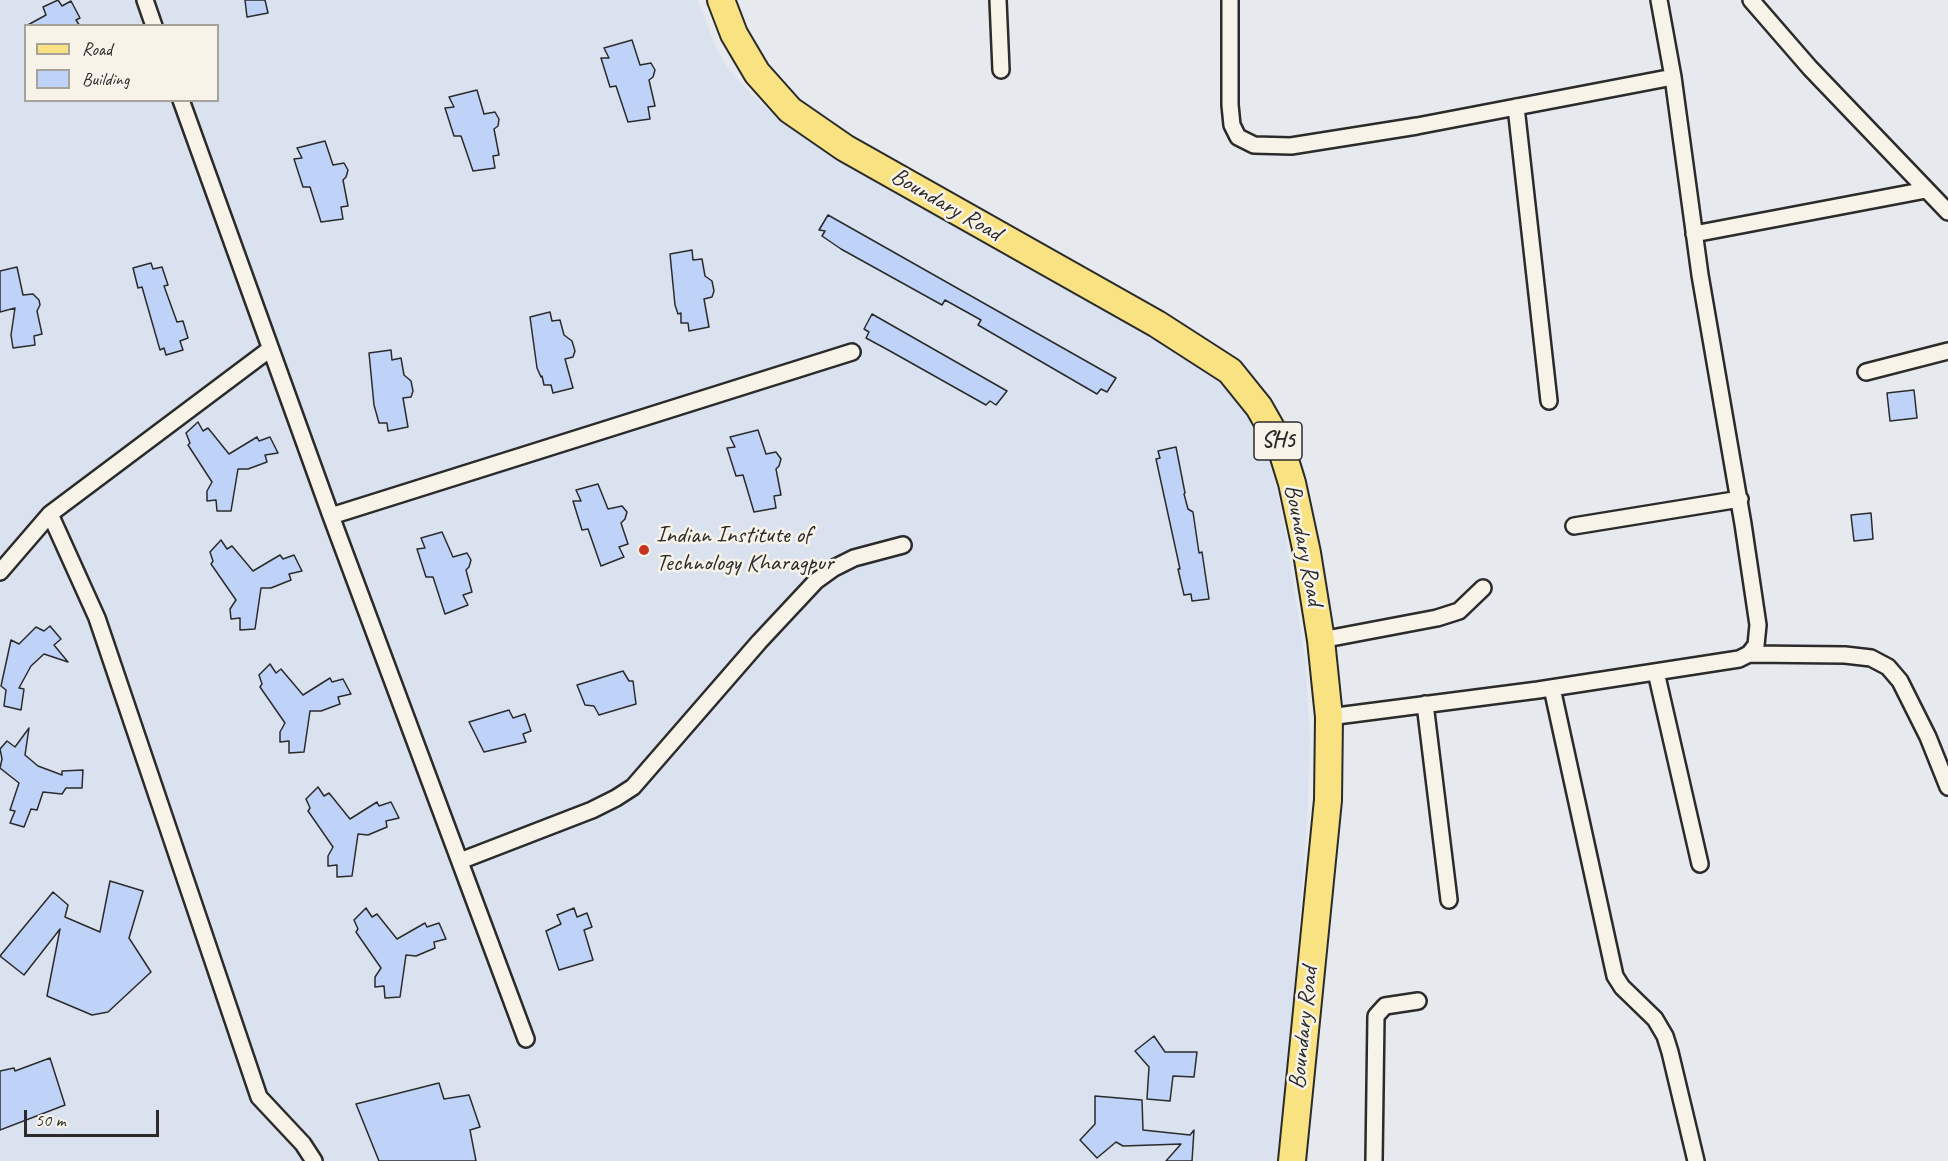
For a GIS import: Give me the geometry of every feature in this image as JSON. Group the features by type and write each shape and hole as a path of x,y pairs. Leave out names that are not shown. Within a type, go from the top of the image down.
{"main road":[{"name":"Boundary Road","path":"721,0 734,34 757,73 790,110 845,148 1157,324 1230,371 1259,407 1280,444 1292,483 1307,553 1321,640 1329,717 1328,800 1292,1161"}],"street":[{"path":"145,0 153,24"},
{"path":"998,0 1001,70"},
{"path":"1230,0 1232,125 1239,137 1254,145 1291,146 1417,126 1673,77"},
{"path":"1329,717 1552,688 1739,659 1749,654 1756,645 1758,625 1740,499 1694,234 1673,77 1659,0"},
{"path":"1752,0 1810,68 1948,212"},
{"path":"182,102 331,516 526,1039"},
{"path":"1516,107 1549,401"},
{"path":"1694,234 1926,190"},
{"path":"0,572 50,514 270,349"},
{"path":"1866,372 1948,351"},
{"path":"331,516 852,352"},
{"path":"1574,526 1740,499"},
{"path":"50,514 97,618 259,1097 303,1144 314,1161"},
{"path":"460,861 592,810 633,787 759,642 816,581 834,568 854,558 903,545"},
{"path":"1321,640 1437,618 1459,611 1483,588"},
{"path":"1749,654 1845,655 1871,658 1888,667 1900,681 1928,737 1948,787"},
{"path":"1656,672 1700,864"},
{"path":"1552,688 1612,968 1622,987 1655,1019 1665,1036 1671,1052 1696,1161"},
{"path":"1425,704 1449,900"},
{"path":"1374,1161 1376,1016 1385,1006 1418,1002"}],"shaded area":[{"name":"Indian Institute of Technology Kharagpur","path":"0,0 698,0 717,50 730,71 775,116 983,239 1168,342 1226,384 1248,409 1266,445 1282,513 1305,658 1310,738 1307,825 1280,1161 0,1161"}],"building":[{"path":"58,0 62,6 71,1 80,18 76,20 79,24 30,24 46,15 43,7"},
{"path":"245,0 265,0 268,13 247,17"},
{"path":"632,40 640,65 651,63 655,70 653,77 649,80 655,106 648,107 650,119 628,122 616,86 610,87 601,58 609,58 604,48"},
{"path":"477,90 484,114 495,112 499,119 498,126 494,129 499,155 493,156 495,168 473,171 461,136 454,136 445,108 454,107 449,97"},
{"path":"325,141 333,165 344,163 348,170 343,180 348,206 341,207 343,219 321,222 310,187 303,187 294,159 302,158 297,148"},
{"path":"828,215 1116,378 1107,392 1101,389 1097,394 978,325 981,320 945,300 942,305 841,249 822,236 825,231 819,230"},
{"path":"692,250 693,260 702,259 705,276 712,281 714,291 712,297 704,299 709,327 689,331 688,323 681,323 681,313 678,314 675,305 670,254"},
{"path":"151,263 153,269 162,267 168,285 164,286 177,322 183,321 188,338 180,341 183,350 166,355 164,348 160,350 142,287 138,288 133,268"},
{"path":"17,267 23,295 33,294 39,300 40,305 37,311 42,334 34,336 35,345 13,348 11,335 15,308 0,312 0,271"},
{"path":"550,312 552,321 560,320 564,335 572,341 575,351 573,357 565,359 573,388 553,393 551,385 544,385 537,368 530,317"},
{"path":"872,314 1007,391 996,405 990,401 986,405 866,338 869,332 864,329"},
{"path":"391,350 392,360 401,358 404,375 411,381 413,391 411,397 403,398 408,427 388,431 387,423 379,423 374,405 369,353"},
{"path":"1914,390 1917,418 1890,421 1887,393"},
{"path":"198,422 203,431 208,428 229,454 257,437 259,441 270,437 278,453 265,455 267,462 248,469 238,469 231,511 217,511 216,500 207,501 207,491 212,482 188,445 190,443 186,433"},
{"path":"758,430 766,454 776,452 781,459 776,469 781,495 774,496 776,508 754,512 743,475 736,476 727,448 735,447 730,437"},
{"path":"1176,447 1184,494 1188,509 1193,512 1199,553 1202,552 1209,599 1192,601 1191,594 1184,595 1178,569 1180,569 1156,459 1160,458 1158,451"},
{"path":"598,484 608,509 622,506 627,512 621,523 628,544 619,547 624,557 601,566 588,529 582,530 573,501 581,501 576,490"},
{"path":"1871,513 1873,539 1854,541 1851,515"},
{"path":"442,532 453,557 467,553 471,560 466,570 472,592 463,595 468,605 445,614 433,577 426,577 417,549 425,548 421,538"},
{"path":"221,540 227,549 232,546 253,571 280,555 283,559 294,555 302,571 289,574 291,580 271,588 261,588 255,629 240,630 240,618 231,619 230,609 236,600 211,564 213,561 210,552"},
{"path":"50,626 61,639 54,645 68,662 44,654 31,666 19,688 24,689 21,710 4,706 6,690 1,686 11,640 19,644 36,627 44,631"},
{"path":"270,664 276,673 281,669 303,695 330,678 332,682 343,679 351,694 338,697 340,704 321,711 310,711 304,752 289,753 289,741 280,742 280,732 285,723 260,687 262,684 259,675"},
{"path":"623,671 629,681 633,681 636,704 599,715 594,706 585,705 577,685"},
{"path":"509,710 513,718 525,714 531,731 523,734 526,742 484,752 469,722"},
{"path":"29,728 25,755 38,766 62,775 62,771 83,770 82,788 66,788 62,794 43,792 37,810 31,809 24,827 10,823 15,811 10,810 19,783 0,768 2,759 0,749 7,741 15,747"},
{"path":"318,787 324,796 329,793 350,819 377,802 379,806 391,802 399,818 386,821 387,827 368,835 358,834 352,876 337,877 337,865 328,866 328,856 333,847 308,811 310,808 306,799"},
{"path":"110,881 143,891 129,938 151,972 108,1012 92,1015 47,996 60,929 24,975 0,956 53,892 68,905 65,917 100,932"},
{"path":"366,908 372,917 377,914 397,939 425,923 427,927 439,923 446,939 434,942 435,948 416,956 406,955 400,997 385,998 384,986 375,987 375,977 381,968 356,932 358,929 354,920"},
{"path":"574,908 577,917 587,913 592,927 584,930 593,960 559,970 546,931 561,924 557,915"},
{"path":"1154,1036 1165,1052 1197,1052 1194,1077 1173,1076 1170,1101 1147,1099 1149,1067 1135,1051"},
{"path":"50,1058 65,1105 0,1130 0,1071 14,1068 15,1071"},
{"path":"439,1083 444,1099 469,1095 480,1127 470,1130 476,1161 379,1161 356,1104"},
{"path":"1095,1096 1142,1100 1143,1130 1190,1135 1194,1130 1192,1161 1166,1161 1181,1144 1123,1146 1116,1142 1097,1158 1080,1140 1095,1124"}],"place":[{"name":"Indian Institute of Technology Kharagpur","path":"644,550"}]}
